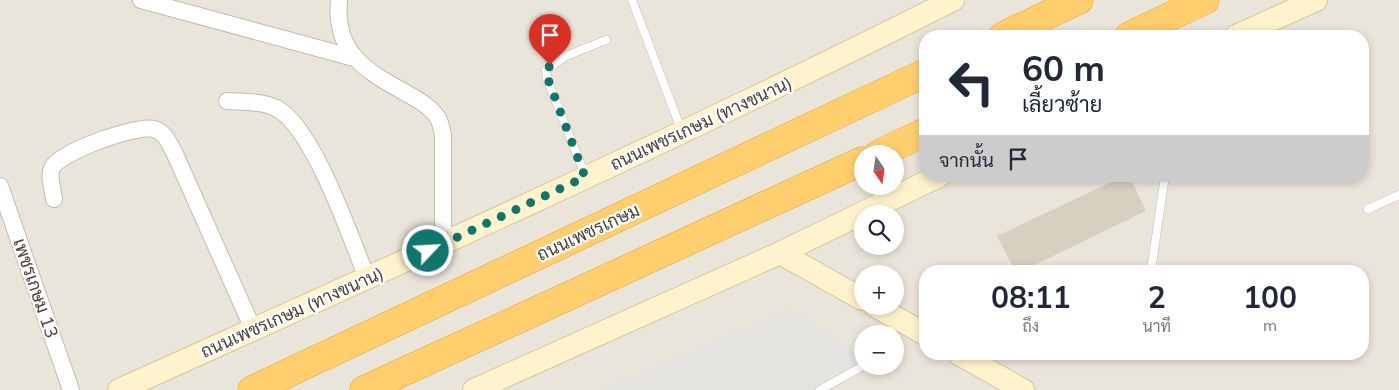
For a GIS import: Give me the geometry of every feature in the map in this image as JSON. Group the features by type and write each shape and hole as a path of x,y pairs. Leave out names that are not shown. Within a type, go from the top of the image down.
{"highway":[{"path":"1016,30 1078,0"},
{"path":"1142,30 1205,0"},
{"name":"ถนนเพชรเกษม","path":"252,390 919,77"},
{"path":"897,145 919,135"},
{"path":"364,390 854,165"}],"main road":[{"name":"ถนนเพชรเกษม (ทางขนาน)","path":"119,390 443,244 834,60 953,0"},
{"path":"1249,30 1316,0"},
{"path":"474,390 780,253 927,182"},
{"path":"780,253 854,295"},
{"path":"884,315 893,325"},
{"path":"904,329 919,333"},
{"path":"970,360 1023,390"}],"street":[{"path":"141,0 354,58"},
{"path":"339,0 338,14 342,37 354,58 370,74 428,107 439,120 443,135 443,244"},
{"path":"227,101 254,102 276,108 297,126 322,171 367,278"},
{"path":"54,199 51,169 55,163 84,147 139,128 154,129 163,134 174,152 253,330"},
{"name":"เพชรเกษม 13","path":"0,186 71,390"}],"lane":[{"path":"632,0 682,131"},
{"path":"585,177 547,79 546,70 566,56 606,40"},
{"path":"1152,265 1163,182"},
{"path":"1368,209 1399,195"},
{"path":"820,390 854,371"}],"shaded area":[{"path":"0,0 1399,0 1399,390 0,390"},
{"path":"792,309 854,351 854,375 861,375 830,390 601,390"}],"building":[{"path":"1111,182 1132,182 1146,211 1034,265 1012,265 997,236"}],"route":[{"path":"428,251 585,177 546,74 546,70 550,65"}]}
